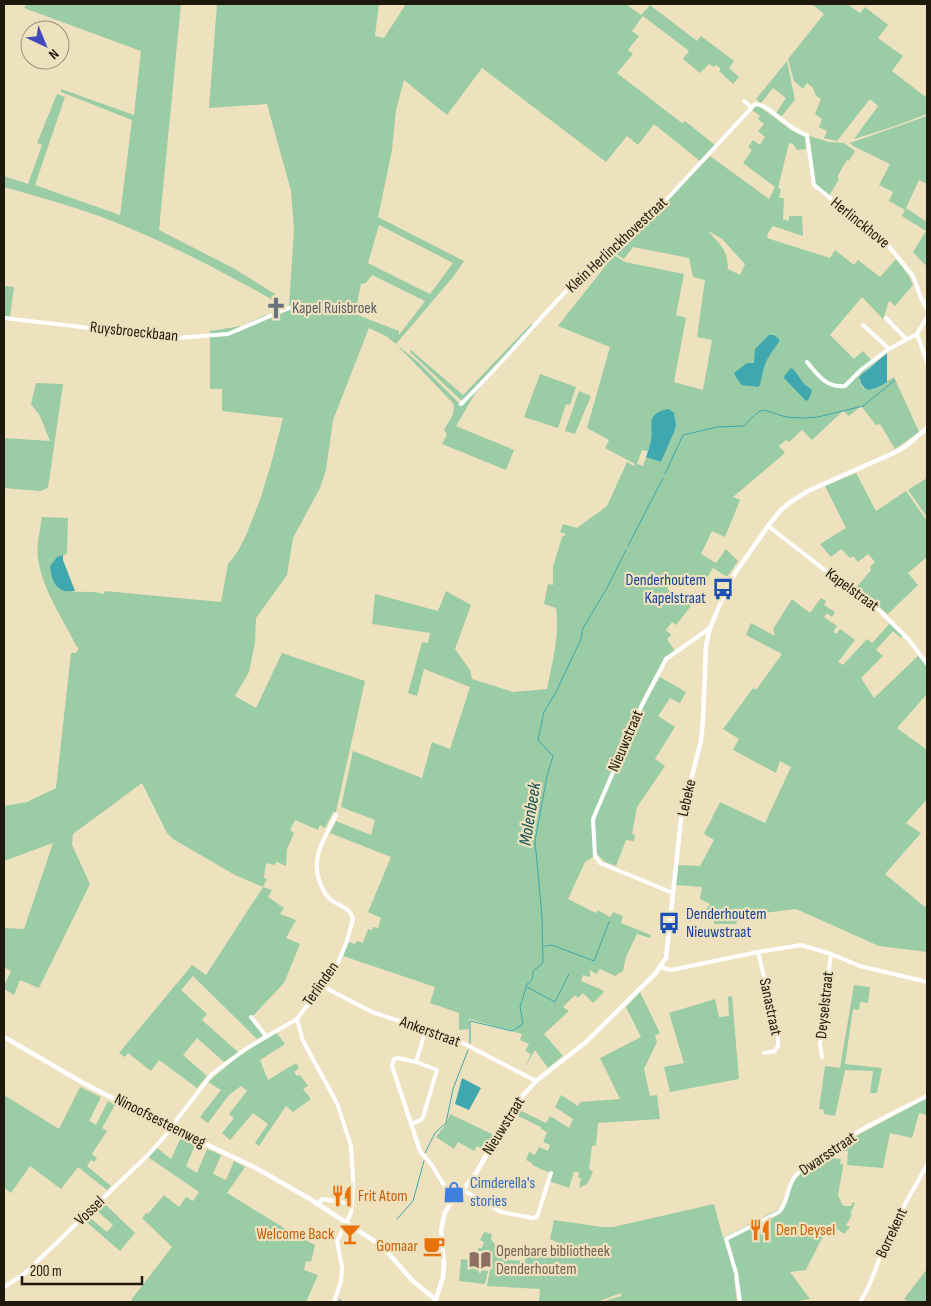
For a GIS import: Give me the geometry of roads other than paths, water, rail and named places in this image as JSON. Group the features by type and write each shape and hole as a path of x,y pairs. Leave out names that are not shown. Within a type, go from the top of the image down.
{"street":[{"path":"744,101 751,107"},
{"name":"Herlinckhove","path":"751,107 757,104 763,106 792,128 807,135 814,185 887,244 913,276 927,308"},
{"name":"Klein Herlinckhovestraat","path":"461,404 609,248 642,226 751,107"},
{"name":"Ruysbroeckbaan","path":"4,318 176,338 228,334 289,308"},
{"path":"807,362 821,379 830,385 845,386 862,369 889,349 917,334 927,317"},
{"path":"886,318 906,339"},
{"path":"863,325 889,349"},
{"path":"917,334 927,362"},
{"name":"Lebeke","path":"660,967 666,958 681,819 700,741 703,720 706,646 710,628 726,590 736,572 780,510 797,497 897,452 927,428"},
{"name":"Kapelstraat","path":"768,526 853,592 874,605 909,640 927,664"},
{"name":"Nieuwstraat","path":"673,893 600,864 595,856 593,819 632,725 666,659 710,628"},
{"name":"Terlinden","path":"334,1302 341,1281 342,1267 337,1241 351,1213 352,1164 347,1131 334,1094 304,1041 297,1020 336,967 347,941 353,919 348,910 328,898 316,867 319,850 336,815"},
{"path":"660,967 671,970 801,945 831,954 860,966 927,982"},
{"name":"Sanastraat","path":"758,952 778,1034 778,1046 775,1051 764,1053"},
{"name":"Deyselstraat","path":"822,1057 820,1044 831,954"},
{"name":"Nieuwstraat","path":"435,1301 443,1277 444,1264 441,1236 445,1212 473,1178 518,1100 536,1081 586,1042 660,967"},
{"name":"Ankerstraat","path":"322,986 372,1012 456,1040 536,1081"},
{"path":"251,1017 266,1036"},
{"name":"Vossel","path":"4,1287 24,1274 121,1181 172,1128 212,1074 266,1036 297,1020"},
{"path":"416,1062 426,1029"},
{"name":"Ninoofsesteenweg","path":"4,1037 86,1084 254,1167 318,1204 382,1246 412,1280 435,1301"},
{"path":"411,1124 421,1120 423,1117 437,1070 398,1058 394,1060 392,1066 411,1124 420,1151 431,1164 453,1200"},
{"name":"Dwarsstraat","path":"740,1302 736,1273 726,1239 779,1212 783,1208 791,1181 823,1154 927,1096"},
{"name":"Borrekent","path":"860,1302 874,1278 885,1244 895,1223 927,1165"},
{"path":"463,1190 501,1212 533,1218 537,1217 551,1173"},
{"path":"318,1204 322,1199 352,1204"}],"water":[{"path":"769,335 774,335 779,339 779,342 766,362 760,385 758,387 741,384 734,373 747,363 754,363 755,349"},
{"path":"887,353 887,382 874,389 867,389 861,383 859,377"},
{"path":"791,368 804,384 812,390 809,399 806,401 784,378"},
{"path":"669,409 674,413 676,425 661,462 646,457 650,446 653,417 656,413"},
{"path":"63,555 63,560 75,591 60,589 52,578 50,566 57,557"},
{"path":"462,1078 481,1088 469,1110 455,1104"}],"waterway":[{"name":"Molenbeek","path":"755,415 764,410 786,417 818,417 863,406 895,380"},
{"name":"Molenbeek","path":"665,474 683,435 717,427 744,426 753,416"},
{"name":"Molenbeek","path":"628,546 663,478"},
{"name":"Molenbeek","path":"470,1043 470,1021 512,1031 523,1024 520,1007 527,984 532,979 533,971 543,961 542,917 535,841 547,776 553,756 538,740 544,712 556,692 581,639 583,628 607,588 626,550"},
{"path":"545,946 552,945 594,961 609,922"},
{"path":"527,987 555,1002 569,974"},
{"name":"Molenbeek","path":"425,1153 435,1133 446,1123 453,1089 468,1050"},
{"name":"Molenbeek","path":"397,1219 413,1201 424,1161"},
{"name":"Molenbeek","path":"339,1300 343,1302"}],"place":[{"name":"Kapel Ruisbroek","path":"276,308"},
{"name":"Denderhoutem Kapelstraat","path":"723,589"},
{"name":"Denderhoutem Nieuwstraat","path":"669,923"},
{"name":"Cimderella's stories","path":"454,1192"},
{"name":"Frit Atom","path":"342,1196"},
{"name":"Den Deysel","path":"760,1230"},
{"name":"Welcome Back","path":"350,1234"},
{"name":"Gomaar","path":"434,1246"},
{"name":"Openbare bibliotheek Denderhoutem","path":"480,1260"}]}
